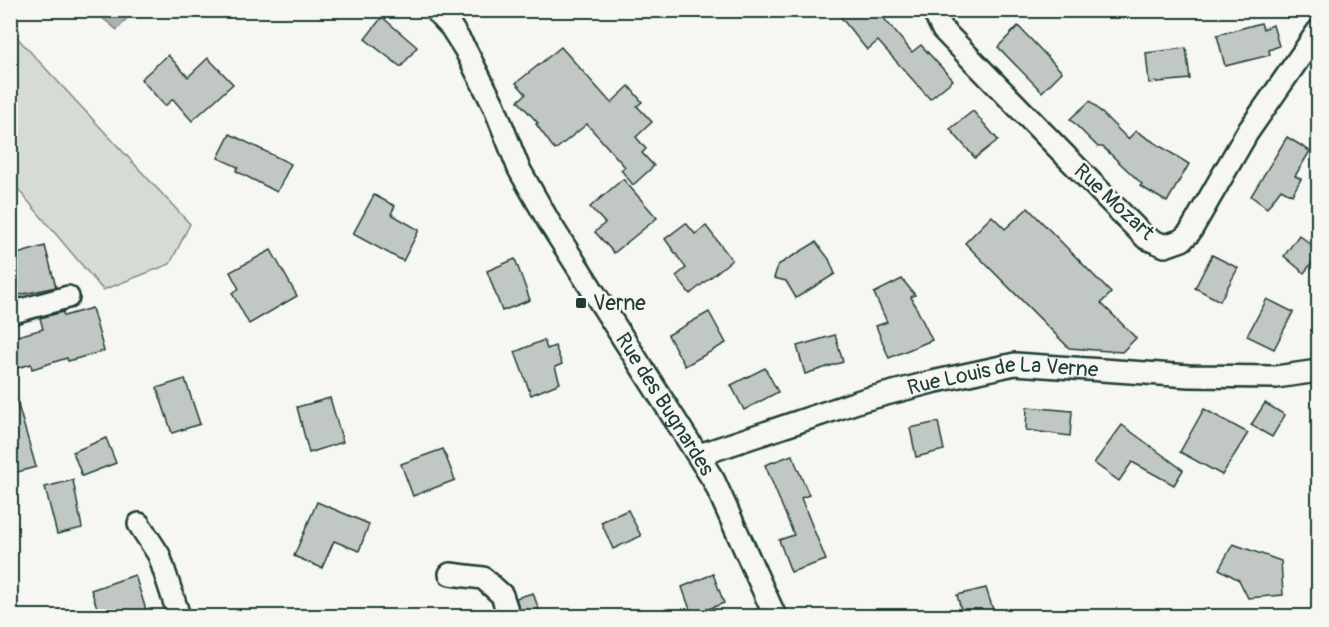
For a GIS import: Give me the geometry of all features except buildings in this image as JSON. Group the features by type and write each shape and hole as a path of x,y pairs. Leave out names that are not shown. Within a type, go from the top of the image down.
{"street":[{"name":"Rue des Bugnardes","path":"435,10 451,27 465,49 494,106 519,169 549,222 714,481 775,616"},
{"name":"Rue Mozart","path":"933,10 943,30 1131,223 1146,238 1165,246 1182,240 1190,232 1247,133 1318,31"},
{"path":"10,313 68,297"},
{"name":"Rue Louis de La Verne","path":"699,455 863,400 1015,364 1189,376 1276,377 1318,371"},
{"path":"139,524 159,555 179,616"},
{"path":"450,574 483,578 502,595 509,616"}],"shaded area":[{"path":"94,11 122,11 129,16 117,30"},
{"path":"10,30 190,224 170,264 103,290 11,181"}],"place":[{"name":"Verne","path":"581,303"}]}
